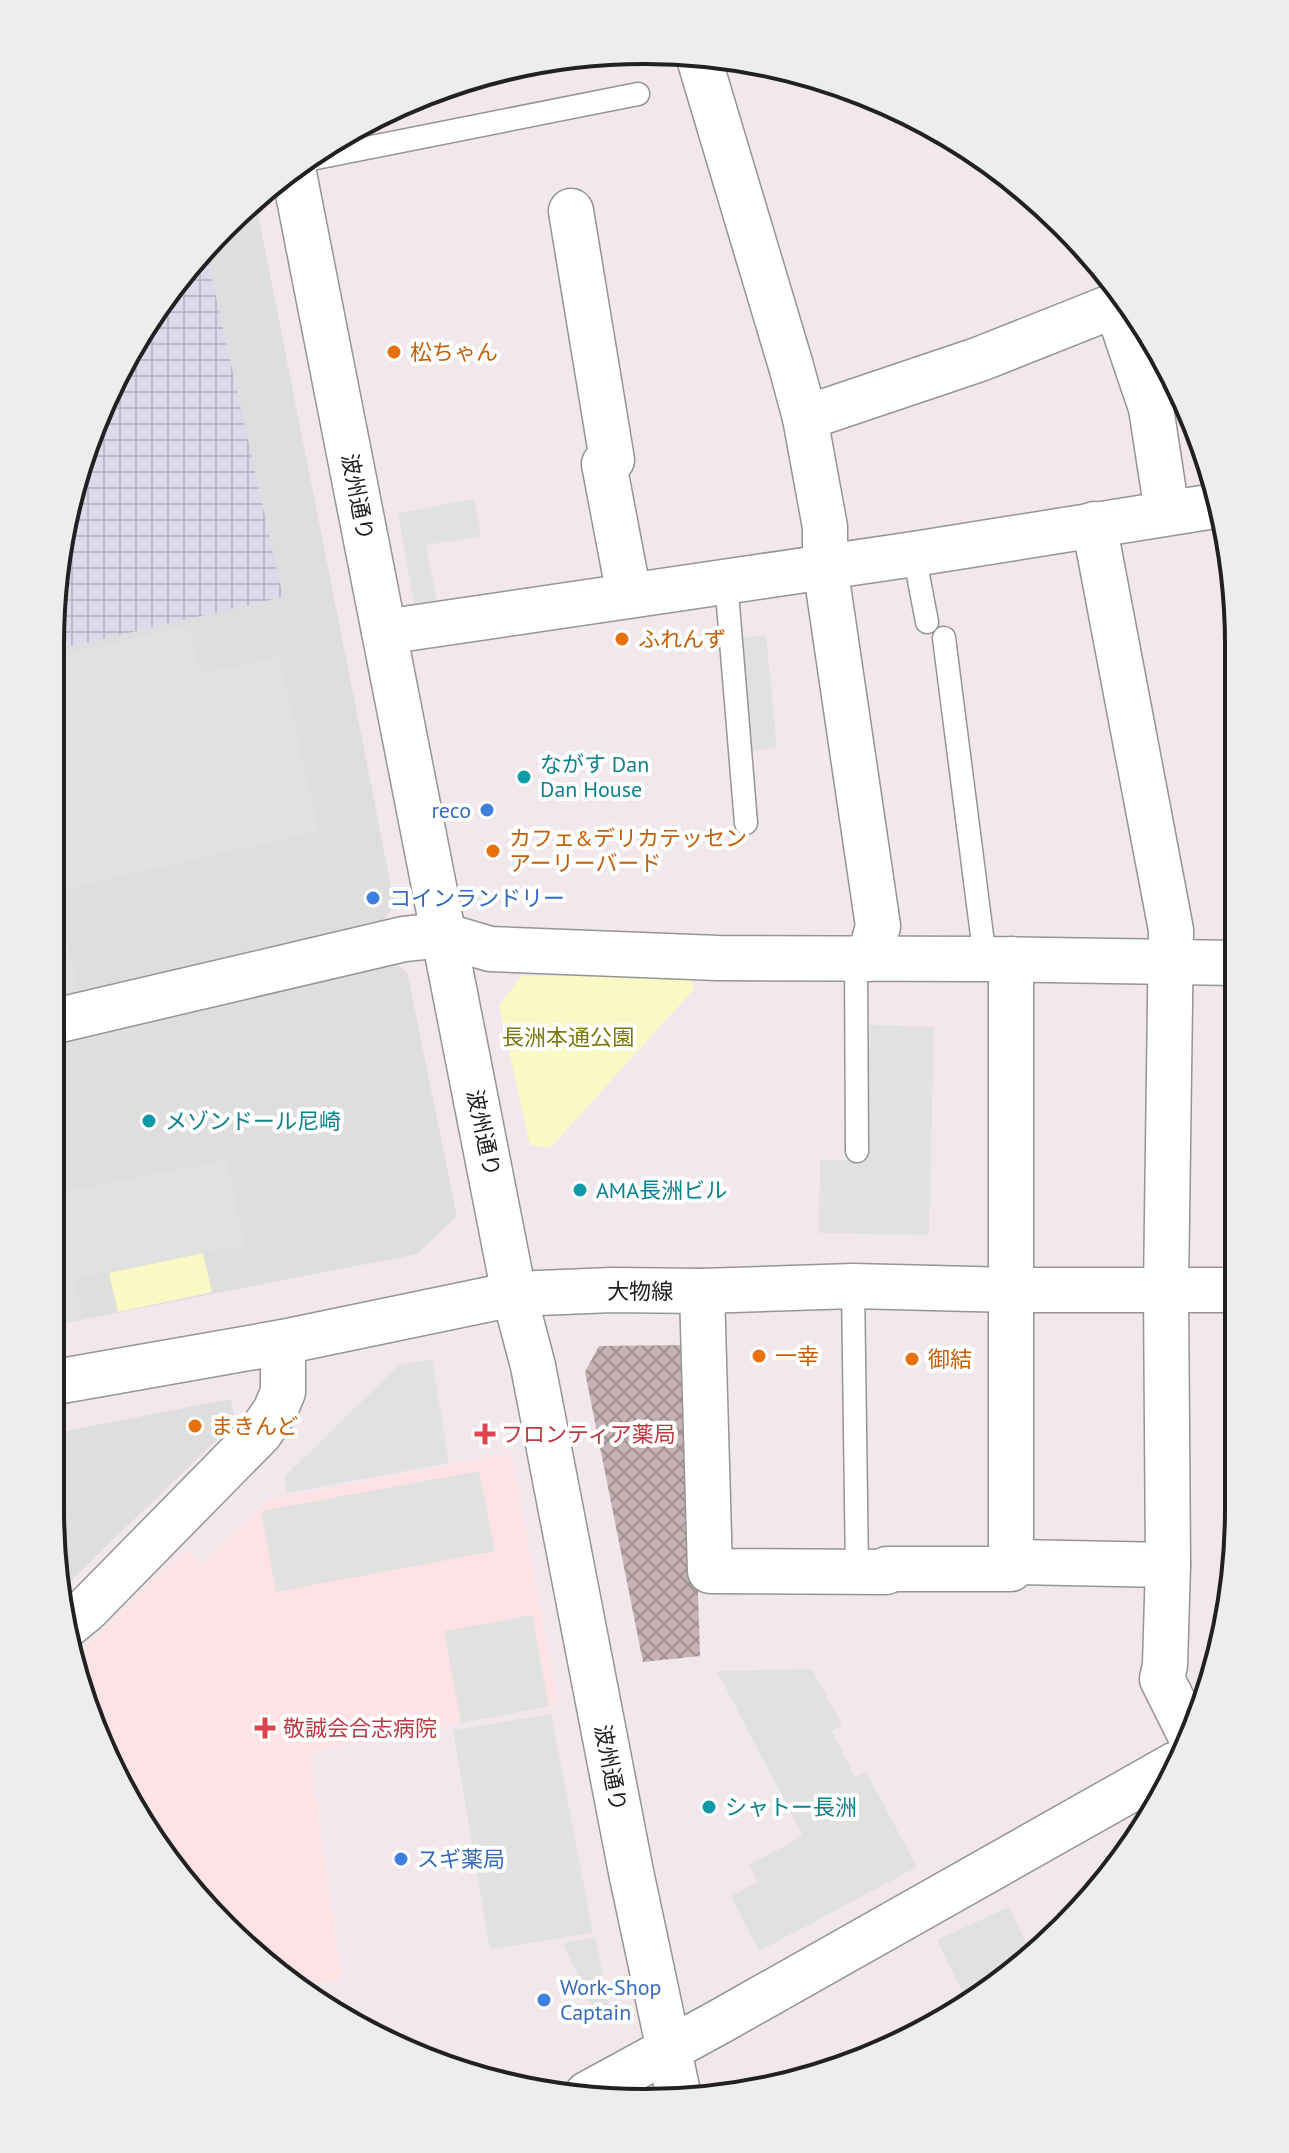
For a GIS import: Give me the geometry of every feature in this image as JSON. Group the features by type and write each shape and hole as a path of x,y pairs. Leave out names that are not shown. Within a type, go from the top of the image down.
{"street":[{"path":"702,67 805,418 825,527 825,566 878,926 862,959"},
{"name":"波州通り","path":"296,181 514,1294 533,1366 631,1872 677,2088"},
{"path":"571,211 612,460 604,464 629,595"},
{"path":"805,418 980,359 1115,305"},
{"path":"1126,321 1151,408 1167,512"},
{"path":"384,632 914,554 1208,507"},
{"path":"1094,524 1171,930 1166,1290 1168,1565 1162,1679 1184,1723"},
{"path":"64,1019 404,939 443,935 490,949 760,959 1225,963"},
{"path":"702,1291 710,1571 1011,1569 1012,1290 998,959"},
{"name":"大物線","path":"64,1381 283,1342 514,1294 853,1286 1225,1290"},
{"path":"75,1619 260,1433 283,1392 283,1342"},
{"path":"1011,1562 1168,1565"},
{"path":"599,2087 1161,1772"}],"lane":[{"path":"334,154 638,94"},
{"path":"914,554 927,622"},
{"path":"726,581 746,823"},
{"path":"944,638 998,959"},
{"path":"857,1151 862,959"},
{"path":"853,1286 857,1572"}],"shaded area":[{"path":"258,212 395,906 378,927 64,999 64,648 282,597 208,262"},
{"path":"208,262 283,597 64,648 65,607 75,531 108,422 162,322"},
{"path":"474,499 481,536 426,545 437,600 414,603 398,513"},
{"path":"189,626 201,674 279,657 319,831 64,889 64,654"},
{"path":"766,635 777,748 749,751 739,638"},
{"path":"64,926 79,993 64,997"},
{"path":"388,959 407,972 457,1216 417,1254 64,1323 64,1034"},
{"path":"870,1025 934,1027 929,1235 819,1233 820,1160 866,1161"},
{"path":"227,1160 244,1245 75,1278 83,1320 64,1323 64,1192"},
{"path":"690,1345 700,1656 643,1662 585,1372 599,1346"},
{"path":"432,1359 449,1463 287,1493 285,1476 398,1366"},
{"path":"226,1400 231,1400 234,1418 233,1424 69,1582 65,1546 64,1431"},
{"name":"敬誠会合志病院","path":"511,1453 558,1704 309,1752 342,1980 311,1983 291,1969 234,1919 184,1862 142,1799 124,1765 108,1731 82,1651 186,1550 202,1565 268,1500"},
{"path":"479,1471 495,1551 276,1592 261,1511"},
{"path":"532,1615 549,1706 461,1723 444,1631"},
{"path":"812,1669 842,1725 832,1731 855,1777 866,1772 917,1867 759,1951 731,1896 758,1882 749,1865 803,1836 717,1671"},
{"path":"551,1714 593,1933 490,1949 453,1730"},
{"path":"1009,1907 1027,1945 963,1993 937,1940"},
{"path":"595,1937 610,2011 602,2027 563,1943"}],"green space":[{"name":"長洲本通公園","path":"521,976 690,976 694,989 550,1148 530,1145 499,1006"},
{"path":"203,1253 212,1292 118,1312 109,1273"}],"place":[{"name":"松ちゃん","path":"394,352"},
{"name":"ふれんず","path":"622,639"},
{"name":"ながす Dan Dan House","path":"524,777"},
{"name":"reco","path":"487,810"},
{"name":"カフェ&デリカテッセン アーリーバード","path":"493,851"},
{"name":"コインランドリー","path":"373,898"},
{"name":"メゾンドール尼崎","path":"149,1121"},
{"name":"AMA長洲ビル","path":"580,1190"},
{"name":"一幸","path":"759,1356"},
{"name":"御結","path":"912,1359"},
{"name":"まきんど","path":"195,1426"},
{"name":"フロンティア薬局","path":"485,1434"},
{"name":"敬誠会合志病院","path":"265,1728"},
{"name":"シャトー長洲","path":"709,1807"},
{"name":"スギ薬局","path":"401,1859"},
{"name":"Work-Shop Captain","path":"544,2000"}]}
